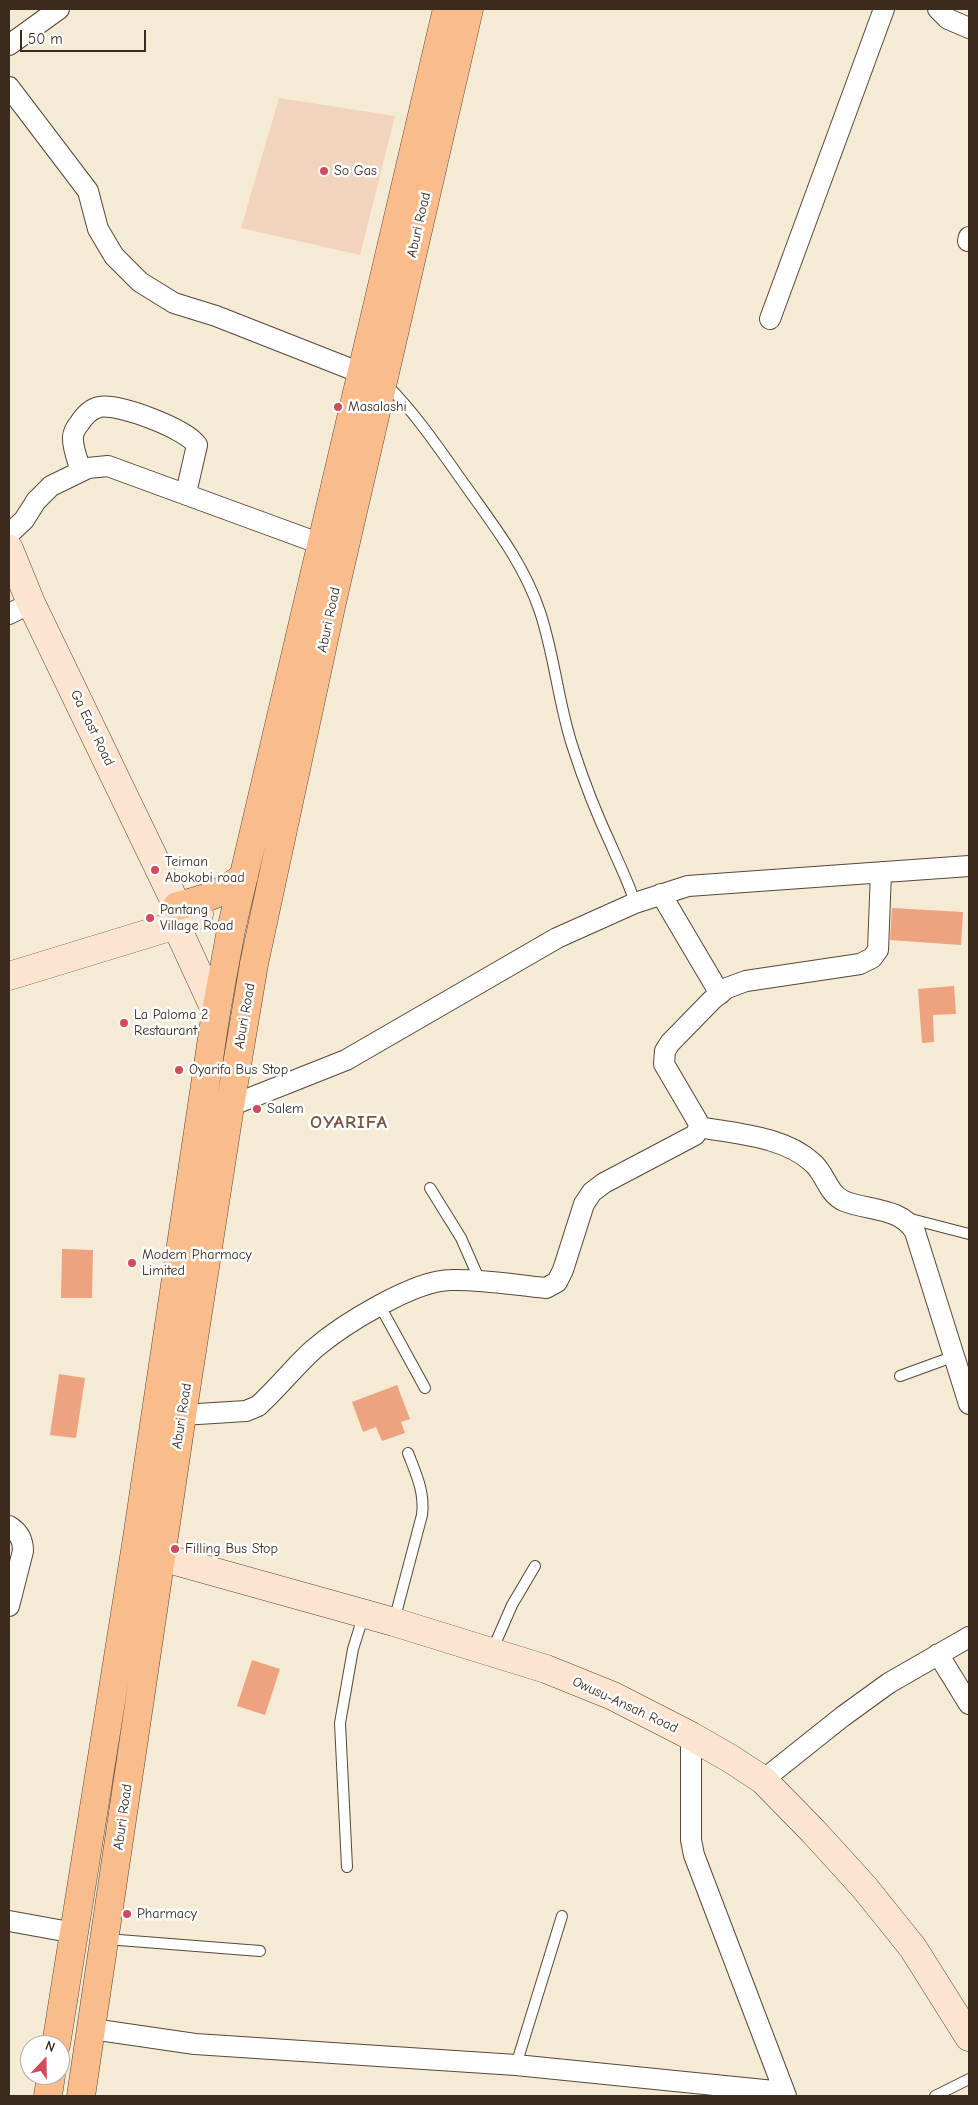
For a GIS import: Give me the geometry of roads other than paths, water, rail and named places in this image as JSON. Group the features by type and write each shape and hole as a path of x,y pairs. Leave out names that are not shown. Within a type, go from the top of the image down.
{"highway":[{"name":"Aburi Road","path":"81,2096 182,1415 254,964 330,612 372,377 446,9"},
{"name":"Aburi Road","path":"58,2035 136,1545 216,1012 231,930 321,544 372,377 469,9"},
{"path":"184,915 197,902 222,892 244,876"}],"street":[{"path":"9,45 59,9"},
{"path":"770,319 884,9"},
{"path":"938,9 948,18 969,28"},
{"path":"9,87 88,191 98,228 114,256 140,282 174,303 216,316 372,377"},
{"path":"81,471 73,438 75,429 91,411 100,407 117,408 173,428 192,438 197,445 186,493"},
{"path":"9,534 24,520 36,501 51,486 88,468 108,466 321,544"},
{"name":"Ga East Road","path":"9,549 20,608 184,915 216,1012"},
{"path":"230,1106 346,1060 557,938 635,903 661,894 688,886 969,866"},
{"path":"182,1415 246,1411 258,1406 327,1338 398,1295 424,1284 450,1280 546,1288 557,1282 563,1270 584,1204 592,1192 604,1183 695,1135 699,1127 698,1122 664,1064 663,1057 670,1043 728,988 746,981 860,964 872,958 878,950 881,872"},
{"path":"661,894 720,994"},
{"path":"9,976 184,915 231,930 242,940 254,964"},
{"path":"699,1127 768,1140 790,1148 814,1164 833,1194 844,1201 902,1217 910,1223 915,1232 969,1404"},
{"path":"9,1526 19,1533 24,1551 9,1606"},
{"name":"Owusu-Ansah Road","path":"161,1557 394,1622 546,1669 613,1696 691,1736 762,1780 820,1838 864,1887 907,1940 969,2037"},
{"path":"762,1780 842,1717 889,1683 969,1637"},
{"path":"938,1654 969,1704"},
{"path":"92,2029 195,2044 516,2065 785,2094 694,1855 691,1824 691,1736"},
{"path":"9,1921 75,1933"}],"lane":[{"path":"372,377 417,417 500,533 528,578 541,613 556,672 560,702 573,748 594,805 627,878 635,903"},
{"path":"430,1188 461,1238 481,1282"},
{"path":"902,1217 969,1234"},
{"path":"380,1306 425,1388"},
{"path":"900,1376 955,1356"},
{"path":"394,1622 424,1504 422,1490 408,1453"},
{"path":"491,1652 512,1605 535,1566"},
{"path":"346,1867 340,1723 353,1649 364,1614"},
{"path":"516,2065 562,1916"},
{"path":"105,1939 260,1950"},
{"path":"935,2096 969,2079"}],"place":[{"name":"So Gas","path":"324,171"},
{"name":"Masalashi","path":"338,407"},
{"name":"Teiman Abokobi road","path":"155,870"},
{"name":"Pantang Village Road","path":"150,918"},
{"name":"La Paloma 2 Restaurant","path":"124,1023"},
{"name":"Oyarifa Bus Stop","path":"179,1070"},
{"name":"Salem","path":"257,1109"},
{"name":"Modem Pharmacy Limited","path":"132,1263"},
{"name":"Filling Bus Stop","path":"175,1549"},
{"name":"Pharmacy","path":"127,1914"}],"district":[{"name":"OYARIFA","path":"349,1123"}]}
